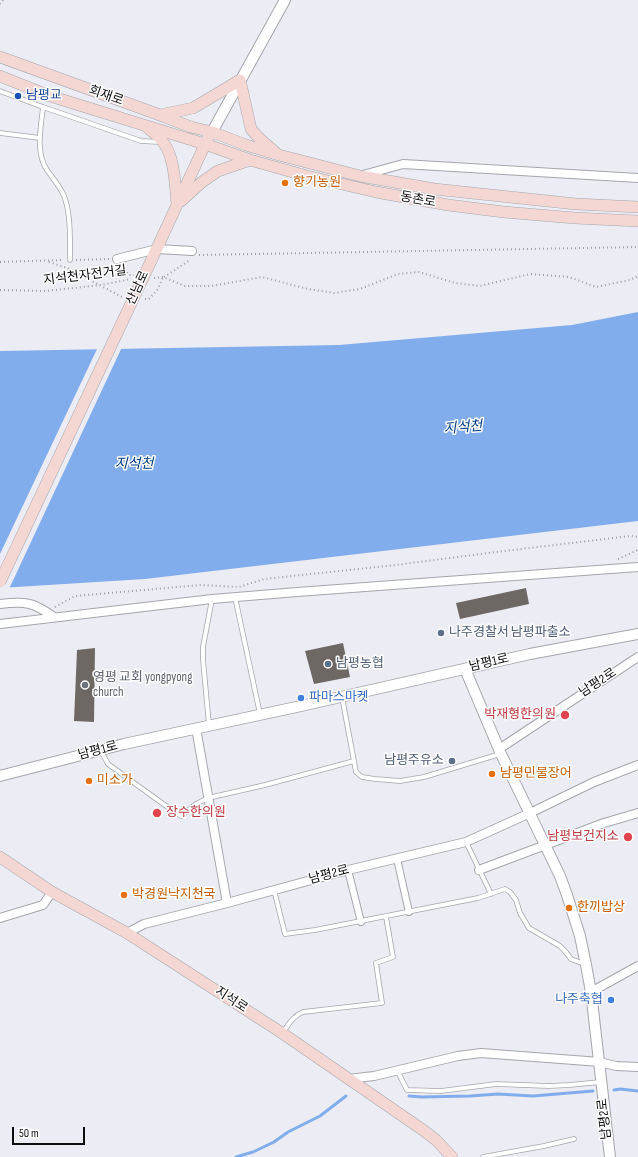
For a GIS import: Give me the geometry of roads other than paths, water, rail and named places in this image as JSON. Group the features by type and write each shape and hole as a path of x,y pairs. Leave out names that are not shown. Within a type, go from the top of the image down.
{"main road":[{"name":"회재로","path":"0,57 191,127 212,132"},
{"name":"회재로","path":"0,76 50,96 205,144"},
{"path":"160,115 193,108 240,80 251,129 279,155"},
{"path":"145,125 163,142 168,151 172,166 177,204"},
{"name":"산남로","path":"0,582 205,144 212,132"},
{"name":"동촌로","path":"212,132 246,145 279,155 360,176 434,189 576,204 638,207"},
{"name":"동촌로","path":"205,144 250,160 307,176 376,192 448,205 504,212 574,218 638,221"},
{"path":"177,204 202,182 218,171 250,160"},
{"name":"지석로","path":"0,858 52,892 127,933 282,1033 423,1130 436,1140 452,1157"}],"street":[{"name":"산남로","path":"212,132 285,0"},
{"path":"360,176 403,164 638,178"},
{"path":"117,259 157,249 195,253"},
{"path":"0,624 235,597 540,573 638,567"},
{"path":"0,604 12,602 34,604 54,617"},
{"name":"남평1로","path":"0,776 124,744 342,697 530,654 638,634"},
{"name":"남평2로","path":"500,751 638,657"},
{"name":"남평2로","path":"465,669 500,751 568,895 580,936 591,992 610,1157"},
{"path":"196,728 227,903"},
{"name":"남평2로","path":"127,933 144,924 348,870 466,842 594,782 638,765"},
{"path":"479,870 604,823 638,813"},
{"path":"397,859 409,912"},
{"path":"348,870 362,922"},
{"path":"0,918 43,905 52,892"},
{"path":"591,992 638,966"},
{"path":"348,1079 374,1076 458,1056 481,1053 599,1062 616,1066 638,1067"}],"lane":[{"path":"0,91 141,141 163,142"},
{"path":"43,107 40,150 46,170 65,197 68,213 70,260"},
{"path":"0,133 40,138"},
{"path":"235,597 260,714"},
{"path":"210,725 203,647 212,600"},
{"path":"342,697 356,772 362,776 375,779 400,781 424,778 500,751"},
{"path":"100,750 108,764 173,812 181,816 196,804 208,798 265,785 354,761"},
{"path":"466,842 491,894"},
{"path":"274,890 285,934 362,922 478,898 505,890 510,892 516,900 520,913 529,928 560,946 571,959 586,965"},
{"path":"282,1033 297,1014 303,1012 382,1003 376,963 393,957 386,917"},
{"name":"남평2로","path":"397,1070 407,1090 441,1091 496,1084 549,1086 601,1082"},
{"path":"483,1157 510,1153 574,1139"}],"water":[{"name":"지석천","path":"638,312 638,521 145,579 0,588 0,351 339,345 572,325"}],"waterway":[{"path":"614,1090 620,1089 638,1091"},
{"path":"409,1096 470,1096 498,1094 533,1096 593,1091"},
{"path":"236,1157 253,1152 274,1142 288,1132 320,1116 346,1096"}],"place":[{"name":"남평교","path":"18,96"},
{"name":"향기농원","path":"285,183"},
{"name":"나주경찰서 남평파출소","path":"441,633"},
{"name":"남평농협","path":"328,664"},
{"name":"영평 교회 yongpyong church","path":"85,685"},
{"name":"파마스마켓","path":"301,698"},
{"name":"박재형한의원","path":"565,715"},
{"name":"남평주유소","path":"452,761"},
{"name":"남평민물장어","path":"492,774"},
{"name":"미소가","path":"89,781"},
{"name":"장수한의원","path":"157,813"},
{"name":"남평보건지소","path":"628,837"},
{"name":"박경원낙지천국","path":"124,895"},
{"name":"한끼밥상","path":"569,908"},
{"name":"나주축협","path":"611,1000"}]}
